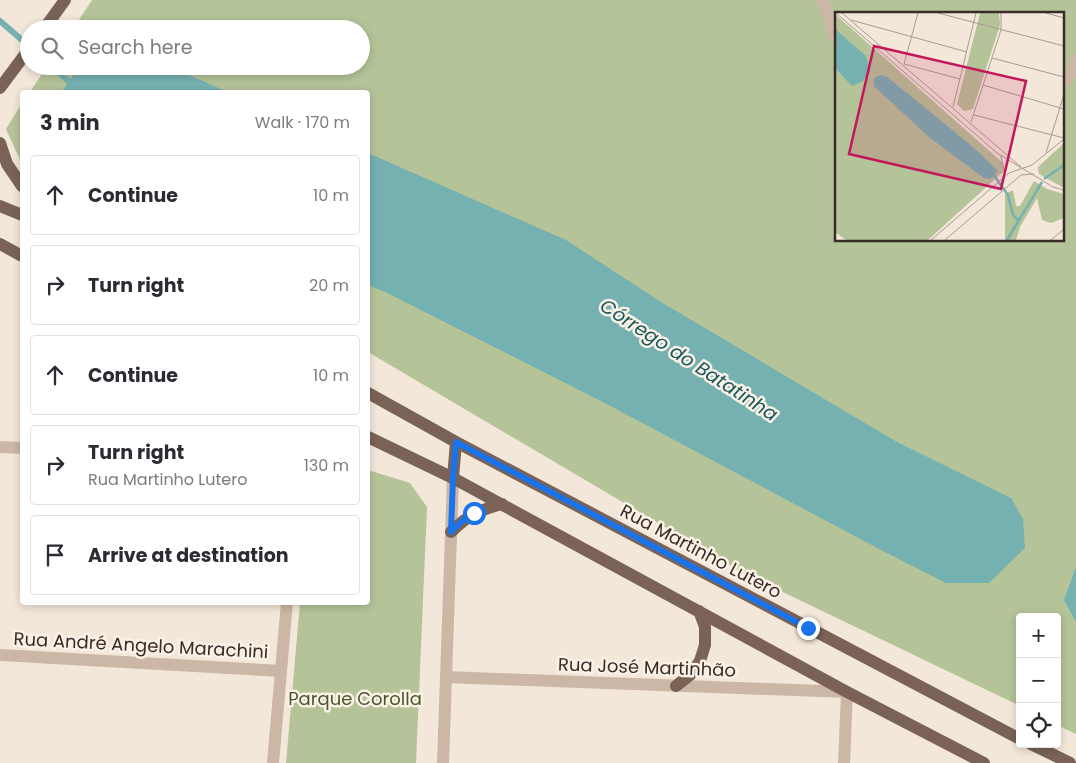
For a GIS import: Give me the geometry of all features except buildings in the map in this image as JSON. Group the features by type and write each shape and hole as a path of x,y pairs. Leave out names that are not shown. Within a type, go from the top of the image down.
{"main road":[{"path":"50,20 64,1"},
{"path":"0,88 20,61"},
{"path":"0,143 7,164 20,183"},
{"path":"0,206 20,214"},
{"path":"0,244 20,255"},
{"name":"Rua Martinho Lutero","path":"370,394 456,442 1016,737"},
{"path":"370,439 453,478 847,692 984,763"},
{"path":"453,478 456,442"},
{"path":"451,532 474,513 502,504"},
{"path":"676,686 690,675 703,653 705,627 699,611"},
{"path":"1039,748 1070,763"}],"street":[{"path":"823,0 835,36"},
{"path":"1064,82 1072,72 1076,60"},
{"path":"0,447 20,448"},
{"path":"443,763 453,478"},
{"path":"273,763 286,605"},
{"name":"Rua André Angelo Marachini","path":"0,655 281,670"},
{"name":"Rua José Martinhão","path":"446,677 847,692"},
{"path":"844,763 847,692"}],"green space":[{"path":"92,0 1076,0 1076,734 1061,727 1061,613 1016,613 1016,704 743,573 370,353 370,90 31,90 41,75 370,75 370,20 79,20"},
{"path":"20,106 20,160 6,129"},
{"name":"Parque Corolla","path":"370,471 410,483 427,507 416,763 286,763 300,605 370,605"}],"water":[{"path":"73,75 189,75 223,90 63,90"},
{"path":"370,154 566,240 661,302 897,442 1011,498 1023,519 1025,548 989,583 946,583 601,401 370,286"},
{"path":"1076,567 1076,622 1064,600"}],"waterway":[{"name":"Córrego do Batatinha","path":"0,21 20,38"},
{"name":"Córrego do Batatinha","path":"61,75 79,90"}],"route":[{"path":"474,513 451,532 456,442 808,628"}]}
